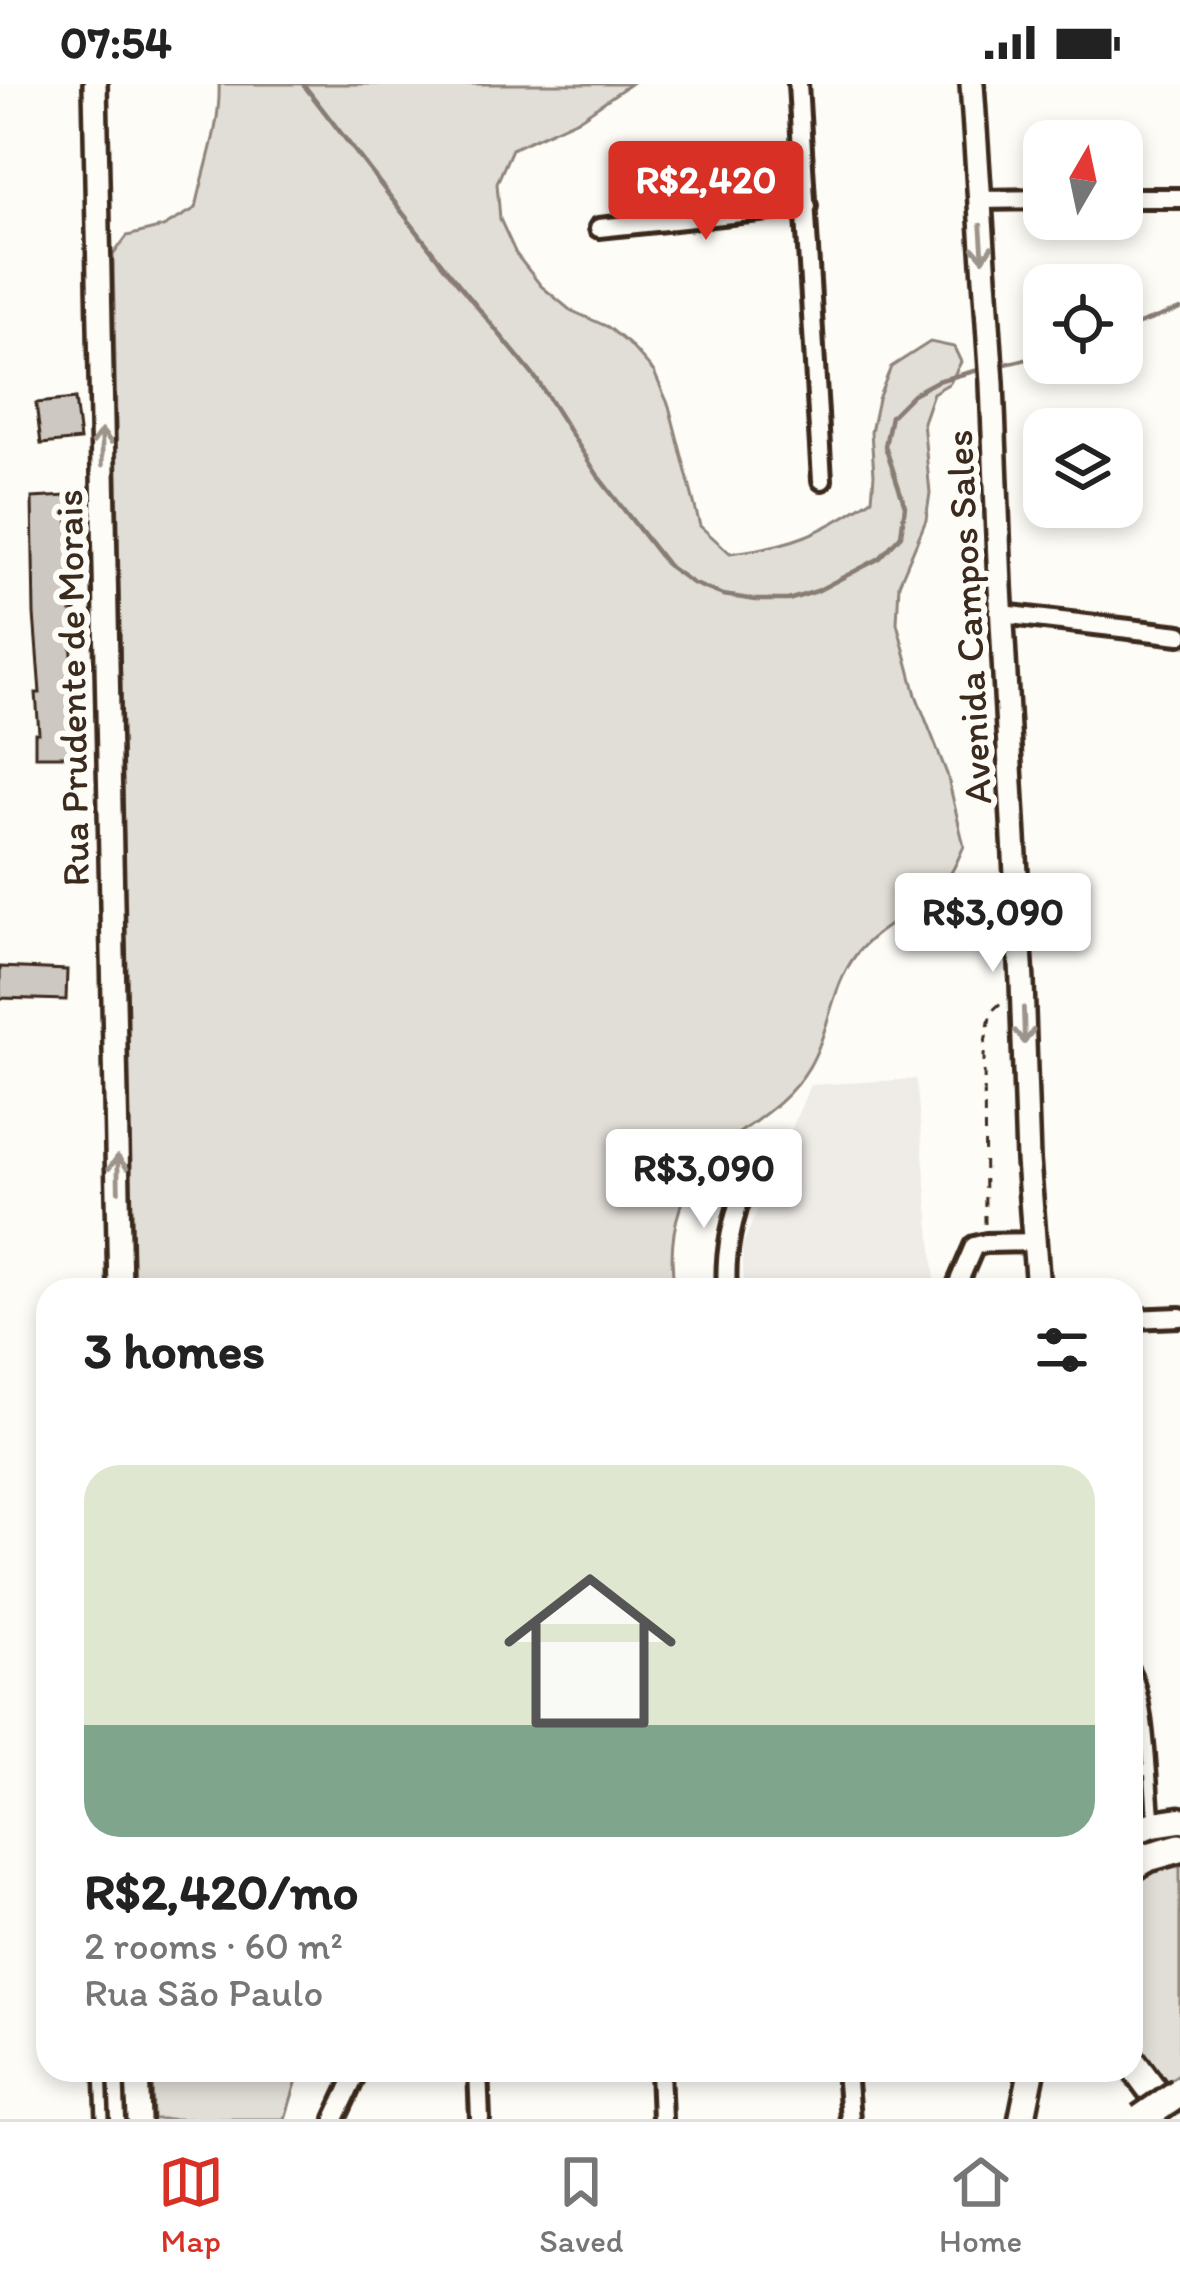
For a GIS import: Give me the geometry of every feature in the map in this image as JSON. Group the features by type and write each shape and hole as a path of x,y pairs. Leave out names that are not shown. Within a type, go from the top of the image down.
{"highway":[{"path":"1143,1860 1180,1848"},
{"path":"1143,2077 1174,2119"},
{"path":"1141,2119 1180,2092"}],"main road":[{"path":"1020,2116 1027,2082"}],"street":[{"name":"Rua Prudente de Morais","path":"94,84 120,1278"},
{"path":"798,84 822,479"},
{"name":"Avenida Campos Sales","path":"972,84 992,383 1037,1278"},
{"path":"1143,198 1180,198"},
{"path":"979,200 1023,199"},
{"path":"599,228 807,206"},
{"path":"1002,614 1180,635"},
{"path":"727,1278 731,1227 746,1182"},
{"path":"962,1278 970,1250 978,1244 1035,1242"},
{"path":"1143,1319 1180,1317"},
{"path":"137,2082 139,2119"},
{"path":"335,2119 352,2082"},
{"path":"479,2082 481,2119"},
{"path":"660,2082 662,2119"},
{"path":"847,2082 850,2119"}],"lane":[{"path":"1143,1712 1155,1825"},
{"path":"1143,1771 1149,1769"},
{"path":"101,2082 103,2119"}],"path":[{"path":"986,1243 984,1048 991,1012 1022,982"}],"shaded area":[{"path":"219,84 630,84 582,117 512,149 497,183 500,219 516,254 541,286 570,310 608,327 654,372 669,406 700,526 730,553 804,536 872,499 871,432 891,367 930,342 954,347 961,362 950,383 933,393 923,422 930,493 926,520 899,584 897,623 916,695 947,774 964,846 937,890 855,956 840,982 816,1054 792,1090 698,1171 675,1227 673,1278 132,1278 113,255 127,236 163,227 196,208"},
{"path":"916,1079 935,1278 744,1278 742,1246 810,1085"},
{"path":"1180,1860 1180,2073 1162,2086 1143,2058 1143,1874"},
{"path":"152,2082 296,2082 285,2119 153,2119"}],"building":[{"path":"75,399 80,440 41,444 36,403"},
{"path":"67,496 71,612 76,611 78,637 71,637 78,718 75,756 35,756 35,733 39,733 36,693 40,693 32,498"},
{"path":"0,967 67,970 66,1000 0,998"}],"waterway":[{"path":"303,84 537,380 600,479 667,565 692,583 723,595 788,600 817,591 880,558 901,535 905,506 885,446 891,416 913,394 937,381 986,368"},
{"path":"1143,322 1180,309"},
{"path":"997,366 1023,360"}]}
